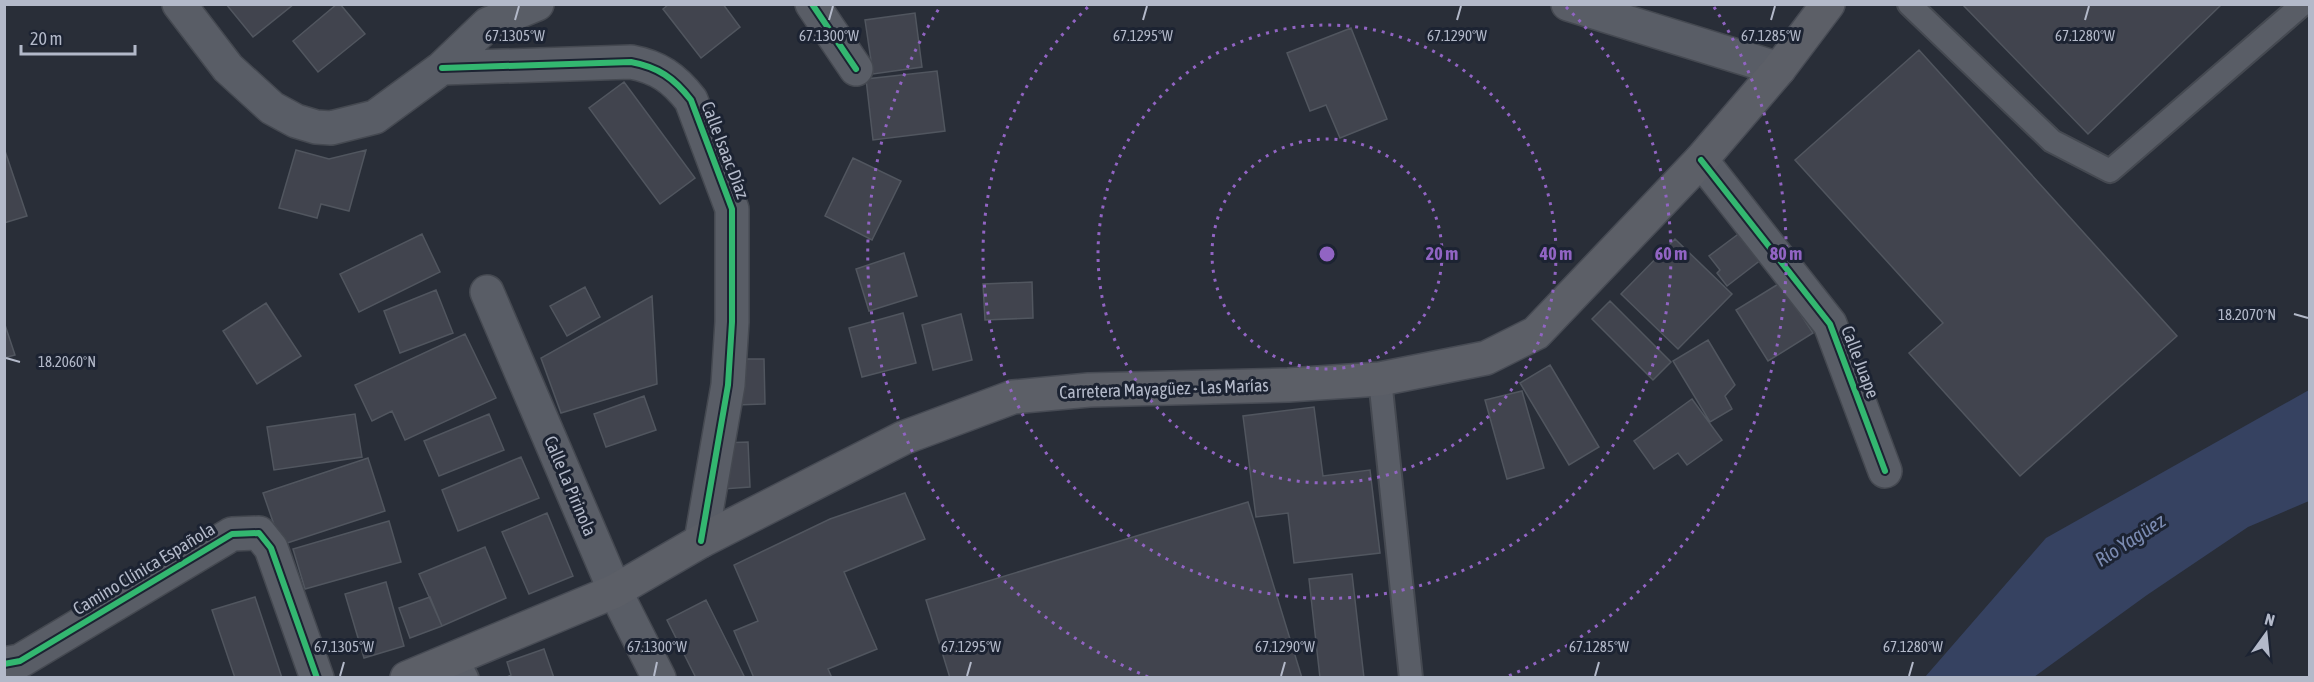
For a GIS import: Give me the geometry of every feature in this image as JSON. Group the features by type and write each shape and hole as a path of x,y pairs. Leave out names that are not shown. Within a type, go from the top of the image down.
{"main road":[{"name":"Carretera Mayagüez - Las Marías","path":"407,678 461,667 615,591 701,541 903,438 1013,398 1089,390 1288,385 1380,379 1486,358 1536,333 1701,160 1779,69 1828,4"}],"street":[{"path":"179,4 228,68 272,108 296,121 316,126 339,127 375,117 442,68 488,24 537,4"},
{"path":"812,4 856,69"},
{"path":"1568,4 1779,69"},
{"name":"Calle Isaac Díaz","path":"442,68 631,62 650,66 659,71 681,88 691,100 732,209 732,322 729,385 701,541"},
{"name":"Calle Juape","path":"1701,160 1830,324 1885,471"},
{"name":"Calle La Pirinola","path":"487,292 615,591 659,678"},
{"name":"Camino Clínica Española","path":"4,664 20,661 232,534 259,533 271,548 317,678"}],"lane":[{"path":"1909,4 2052,141 2110,171 2303,4"},
{"path":"1380,379 1411,678"}],"water":[{"name":"Río Yagüez","path":"2309,390 2309,501 2248,527 2147,595 2034,677 1925,677 2046,538"}],"building":[{"path":"226,4 294,4 253,37"},
{"path":"337,4 340,4 365,34 318,72 293,41"},
{"path":"669,4 723,4 740,27 701,58 663,9"},
{"path":"1962,4 2222,4 2088,134"},
{"path":"915,13 922,67 873,74 865,20"},
{"path":"1351,28 1387,119 1340,138 1326,105 1310,111 1287,53"},
{"path":"1919,50 2177,336 2020,476 1909,353 1943,323 1795,160"},
{"path":"937,71 945,131 873,140 866,79"},
{"path":"624,82 695,178 660,204 589,108"},
{"path":"4,148 27,216 4,223"},
{"path":"296,150 329,159 366,150 349,211 321,204 317,218 279,208"},
{"path":"853,158 901,181 872,240 825,216"},
{"path":"1745,229 1762,259 1727,286 1717,273 1720,270 1709,256"},
{"path":"422,234 440,272 359,312 340,274"},
{"path":"1675,239 1732,294 1678,349 1621,294"},
{"path":"904,253 917,296 869,311 856,269"},
{"path":"1032,282 1033,318 985,320 983,284"},
{"path":"1780,283 1813,333 1768,361 1736,310"},
{"path":"585,287 600,317 567,336 550,306"},
{"path":"436,290 453,333 400,353 384,311"},
{"path":"652,296 657,384 561,413 541,358"},
{"path":"1610,301 1671,362 1653,380 1592,319"},
{"path":"266,303 301,356 257,384 223,331"},
{"path":"903,313 916,363 862,377 849,328"},
{"path":"961,314 972,360 933,370 922,325"},
{"path":"4,322 15,355 4,358"},
{"path":"465,334 496,398 405,440 392,411 372,421 355,385"},
{"path":"1708,340 1735,385 1725,396 1732,409 1710,422 1673,361"},
{"path":"735,359 764,359 765,404 736,405"},
{"path":"1550,365 1599,447 1569,465 1520,383"},
{"path":"1522,391 1544,468 1507,479 1485,400"},
{"path":"644,396 656,430 606,447 594,414"},
{"path":"1692,399 1722,440 1687,465 1678,453 1654,469 1634,441"},
{"path":"1314,407 1323,476 1370,470 1380,553 1294,563 1288,513 1256,517 1243,416"},
{"path":"355,414 362,457 274,470 267,427"},
{"path":"489,414 504,450 439,476 424,441"},
{"path":"748,442 750,487 723,489 720,443"},
{"path":"521,457 539,498 458,531 442,490"},
{"path":"368,458 385,511 281,545 263,493"},
{"path":"905,493 925,539 844,572 877,649 828,669 832,678 754,678 734,631 758,621 734,565 830,519"},
{"path":"1248,502 1302,678 950,678 926,600"},
{"path":"547,513 573,576 529,594 502,532"},
{"path":"389,521 401,562 305,589 293,549"},
{"path":"485,547 506,598 442,626 419,574"},
{"path":"1352,574 1364,678 1320,678 1309,579"},
{"path":"386,582 404,646 364,658 345,594"},
{"path":"255,597 282,678 235,678 212,610"},
{"path":"430,597 442,626 410,638 399,608"},
{"path":"706,600 745,678 696,678 667,620"},
{"path":"544,649 554,678 505,678 511,675 507,662"}],"cycle path":[{"path":"812,4 856,69"},
{"path":"442,68 631,62 657,70 665,75 678,85 691,100 732,209 732,322 728,385 701,541"},
{"path":"1701,160 1830,324 1885,471"},
{"path":"4,664 20,661 232,534 259,533 271,548 317,678"}]}
